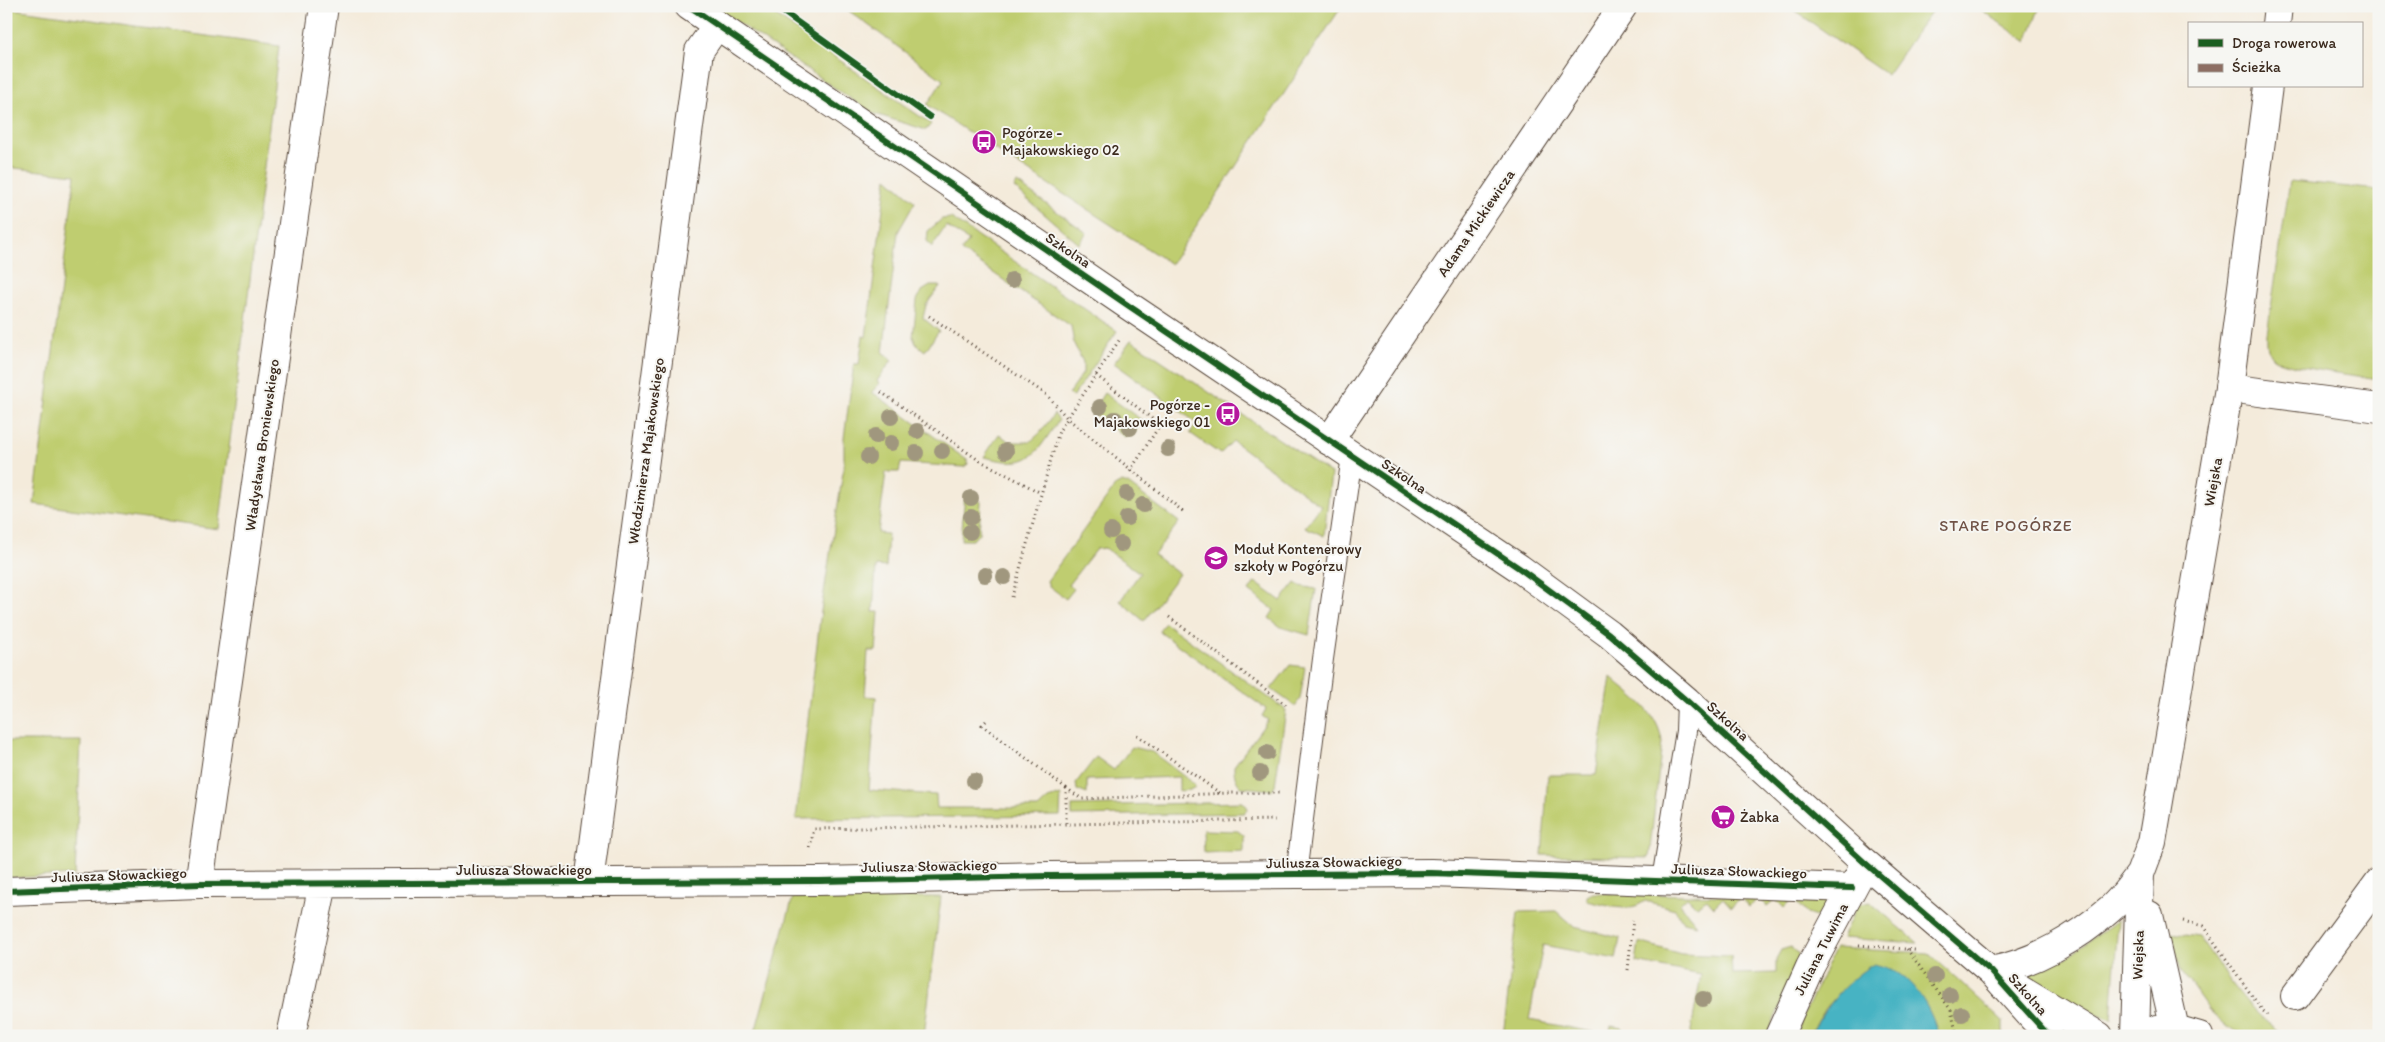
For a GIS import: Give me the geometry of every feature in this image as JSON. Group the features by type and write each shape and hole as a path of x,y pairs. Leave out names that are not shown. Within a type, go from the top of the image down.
{"street":[{"name":"Władysława Broniewskiego","path":"199,884 324,6"},
{"name":"Szkolna","path":"689,6 1329,440 1609,634 1687,701 1864,862 1991,971 2048,1036"},
{"name":"Adama Mickiewicza","path":"1329,440 1623,6"},
{"path":"2276,22 2278,6"},
{"name":"Włodzimierza Majakowskiego","path":"589,882 698,51 717,25"},
{"name":"Wiejska","path":"2134,1036 2140,874 2152,842 2229,388 2268,88"},
{"path":"2229,388 2379,408"},
{"name":"Juliana Tuwima","path":"1779,1036 1823,942 1864,862"},
{"name":"Juliusza Słowackiego","path":"6,891 199,884 805,881 1049,876 1431,873 1852,888"},
{"name":"Szkolna","path":"1991,971 2015,966 2040,955 2089,925 2111,908 2140,874"},
{"name":"Wiejska","path":"2140,874 2187,1032"},
{"path":"2295,996 2379,882"},
{"path":"291,1036 323,884"},
{"name":"Szkolna","path":"1991,971 2099,1036"},
{"path":"2134,1036 2161,1029 2187,1032"}],"lane":[{"path":"1296,875 1323,659 1352,456"},
{"path":"1662,880 1686,731 1687,701"}],"path":[{"path":"1012,596 1059,431 1126,330 1116,324 1129,306"},
{"path":"929,316 1047,395 1067,418 1185,514"},
{"path":"1096,375 1160,424 1130,471"},
{"path":"881,392 978,460 1041,493"},
{"path":"1168,617 1292,710"},
{"path":"986,721 982,725 1082,799 1220,793 1280,793"},
{"path":"1137,735 1220,793"},
{"path":"1066,788 1066,822"},
{"path":"805,881 814,829 1066,822 1277,820"},
{"path":"1628,970 1633,920"},
{"path":"1823,942 1922,950"},
{"path":"1907,949 1951,1010 1957,1036"}],"green space":[{"path":"713,6 762,6 931,124 926,130 872,113"},
{"path":"846,6 1342,6 1171,264 927,105 943,80 845,8"},
{"path":"1788,6 1935,6 1887,75"},
{"path":"1976,6 2040,6 2027,42"},
{"path":"6,8 279,46 219,529 34,504 75,175 6,167"},
{"path":"887,178 915,202 898,232 883,353 892,360 877,381 880,383 872,392 967,460 968,464 964,467 901,463 899,472 886,472 878,533 888,534 886,567 876,566 873,612 879,612 876,651 868,651 865,696 876,697 869,790 936,795 937,808 1038,808 1048,799 1061,795 1060,816 796,819 821,611 844,466 844,438 854,364 859,364 863,336 866,337"},
{"path":"2290,181 2379,190 2379,379 2322,371 2290,364 2278,361 2269,352 2267,334"},
{"path":"1017,183 1087,233 1079,244 1014,188"},
{"path":"951,218 1117,331 1073,397 1068,394 1083,373 1083,362 1074,344 1071,326 961,251 969,241 946,226 932,247 927,241 928,231 942,219"},
{"path":"930,286 940,286 926,305 923,318 939,331 925,351 916,344 913,337 917,300 922,291"},
{"path":"1131,340 1331,474 1324,536 1305,527 1321,506 1233,441 1220,454 1190,433 1197,423 1114,363"},
{"path":"1104,393 1143,421 1133,434 1125,437 1092,412"},
{"path":"1054,414 1059,420 1043,443 1030,457 1012,461 984,457 999,434 1010,442 1030,442 1040,433"},
{"path":"1122,482 1128,484 1179,522 1154,555 1179,574 1144,621 1120,601 1140,573 1105,548 1096,549 1068,585 1074,589 1066,599 1049,586 1047,581 1116,485"},
{"path":"965,494 972,494 981,502 979,533 973,540 961,540"},
{"path":"1255,582 1281,601 1295,583 1300,586 1316,589 1309,635 1281,627 1269,618 1274,610 1249,591"},
{"path":"1165,623 1286,710 1275,785 1272,790 1241,787 1236,780 1234,772 1234,766 1268,720 1262,716 1266,709 1161,633 1159,630"},
{"path":"1290,665 1305,667 1300,699 1295,706 1271,689"},
{"path":"1611,677 1636,698 1656,722 1660,732 1662,742 1649,858 1542,855 1548,775 1596,775"},
{"path":"6,741 81,741 75,875 6,878"},
{"path":"1132,747 1152,752 1194,784 1195,787 1190,790 1179,791 1179,777 1087,780 1087,794 1077,790 1076,783 1096,757 1114,770"},
{"path":"1243,802 1248,808 1244,813 1072,816 1072,806"},
{"path":"1203,830 1238,831 1244,836 1244,851 1204,853"},
{"path":"1593,893 1825,898 1827,904 1824,911 1816,917 1807,914 1793,899 1784,908 1775,899 1767,906 1758,899 1749,907 1741,898 1731,907 1723,898 1714,907 1707,899 1696,906 1687,897 1680,904 1697,925 1683,922 1675,909 1645,901 1638,905 1624,908 1587,901 1587,896"},
{"path":"793,897 941,897 924,1036 754,1036"},
{"path":"1870,902 1918,943 1842,938 1857,905"},
{"path":"1556,911 1574,927 1620,938 1616,959 1543,945 1529,1020 1609,1035 1611,1026 1623,1028 1622,1036 1503,1036 1518,912"},
{"path":"2118,920 2111,1020 2066,1002 2025,976 2065,958"},
{"path":"2171,933 2199,937 2248,1003 2271,1026 2285,1036 2244,1036 2228,1027 2209,1010 2181,971"},
{"path":"1639,942 1681,954 1731,956 1732,974 1776,973 1776,959 1781,950 1791,947 1798,953 1798,964 1767,1036 1690,1036 1701,975 1636,962"},
{"path":"1835,948 1929,953 2003,1021 2003,1034 1938,1036 1936,1028 1841,992 1826,1008 1809,1036 1794,1036"}],"water":[{"path":"1874,964 1894,971 1917,991 1933,1018 1938,1036 1809,1036 1845,986"}],"marked path":[{"path":"2018,1036 2026,1031"}],"cycle path":[{"path":"689,6 1129,306 1519,568 1609,634 1687,701 1864,862 1991,971 2049,1036"},
{"path":"775,6 930,117"},
{"path":"6,891 199,884 819,881 1049,876 1431,873 1852,888"}],"place":[{"name":"Pogórze - Majakowskiego 02","path":"984,142"},
{"name":"Pogórze - Majakowskiego 01","path":"1228,414"},
{"name":"Moduł Kontenerowy szkoły w Pogórzu","path":"1216,558"},
{"name":"Żabka","path":"1723,817"}],"district":[{"name":"STARE POGÓRZE","path":"2006,525"}]}
